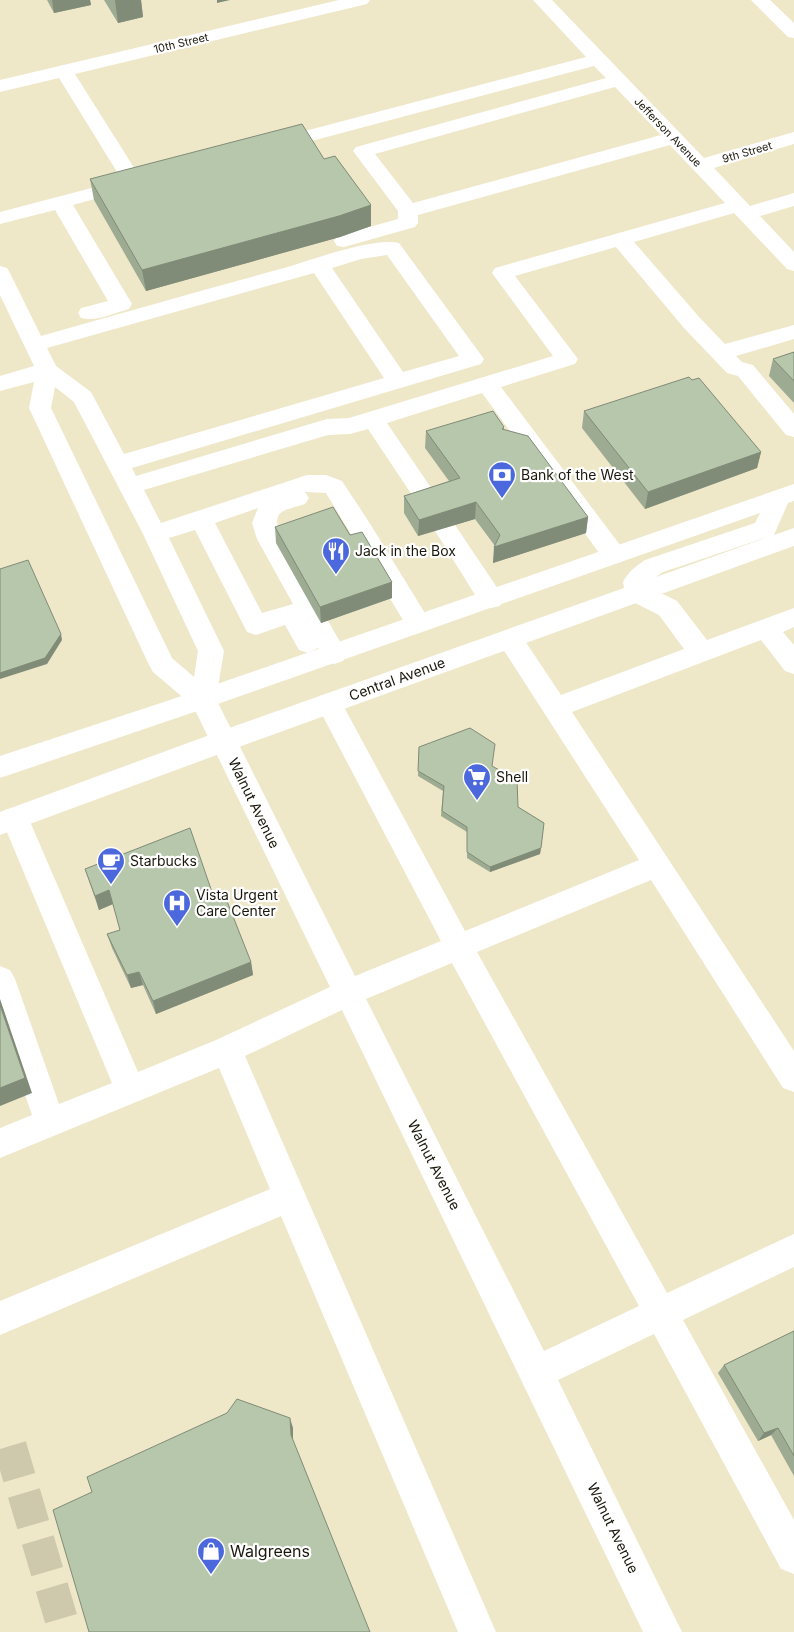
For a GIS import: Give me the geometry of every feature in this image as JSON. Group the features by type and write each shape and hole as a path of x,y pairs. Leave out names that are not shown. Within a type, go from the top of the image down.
{"street":[{"name":"10th Street","path":"0,86 361,0"},
{"name":"Jefferson Avenue","path":"542,0 794,264"},
{"path":"760,0 794,33"},
{"path":"257,150 598,59"},
{"path":"64,71 133,182"},
{"path":"31,338 121,304 408,222 408,211 363,151 619,80"},
{"path":"408,211 673,138"},
{"name":"9th Street","path":"700,166 794,138"},
{"path":"0,218 152,177"},
{"path":"130,486 327,427 350,426 488,385 567,359 502,273 620,239 794,199"},
{"path":"61,202 121,304"},
{"path":"620,239 692,323 728,360 745,370 794,429"},
{"path":"31,338 360,253 392,248 473,359 118,464"},
{"path":"318,264 398,382"},
{"path":"0,273 46,370 83,397 155,534 211,650 203,700"},
{"path":"728,360 794,332"},
{"path":"728,360 731,374 790,445 794,447"},
{"path":"0,384 46,370"},
{"name":"Walnut Avenue","path":"46,370 40,408 162,665 203,700 347,993 538,1372 663,1632"},
{"path":"488,385 614,555"},
{"path":"373,419 430,504"},
{"path":"203,524 306,483 326,483 334,487 340,496 418,624"},
{"path":"325,657 269,539 264,523 270,509 281,501 318,494 340,496"},
{"path":"0,767 203,700 786,495"},
{"path":"702,653 668,608 638,593 635,582 643,573 654,566 765,528 786,495"},
{"path":"155,534 203,524 243,520 265,527"},
{"path":"203,524 256,625 291,613 325,657"},
{"path":"445,528 491,598"},
{"name":"Central Avenue","path":"8,821 329,703 794,537"},
{"path":"555,708 794,617"},
{"path":"766,628 794,664"},
{"path":"510,639 794,1078"},
{"path":"329,703 459,947 794,1556"},
{"path":"8,821 130,1090"},
{"path":"0,1143 228,1050 347,993 656,865"},
{"path":"0,979 50,1123"},
{"path":"228,1050 289,1197 477,1632"},
{"path":"0,1318 289,1197"},
{"path":"538,1372 794,1250"}],"building":[{"path":"302,124 324,159 335,156 371,205 339,216 142,270 90,179"},
{"path":"794,352 794,381 773,359"},
{"path":"689,377 692,380 699,378 761,452 648,492 584,411"},
{"name":"Bank of the West","path":"493,411 504,427 502,429 528,436 588,517 494,547 500,535 476,502 419,520 404,496 460,478 426,431"},
{"name":"Jack in the Box","path":"333,507 350,535 362,532 392,582 320,607 275,527"},
{"path":"28,560 61,634 45,658 0,673 0,569"},
{"name":"Shell","path":"470,728 495,744 492,766 517,780 518,807 544,823 541,848 490,867 467,852 467,827 442,811 444,786 418,771 419,747"},
{"name":"Vista Urgent Care Center","path":"190,828 213,895 223,891 251,962 153,1001 139,972 127,975 107,934 120,930 109,890 95,896 85,869"},
{"path":"0,1005 25,1078 0,1088"},
{"path":"794,1331 794,1456 778,1428 764,1433 724,1365"},
{"name":"Walgreens","path":"237,1399 290,1418 291,1435 370,1632 89,1632 53,1510 92,1492 87,1477 227,1413"}],"tunnel":[{"path":"10,1446 65,1632"}],"place":[{"name":"Bank of the West","path":"502,499"},
{"name":"Jack in the Box","path":"336,575"},
{"name":"Shell","path":"477,801"},
{"name":"Starbucks","path":"111,885"},
{"name":"Vista Urgent Care Center","path":"177,927"},
{"name":"Walgreens","path":"211,1575"}]}
